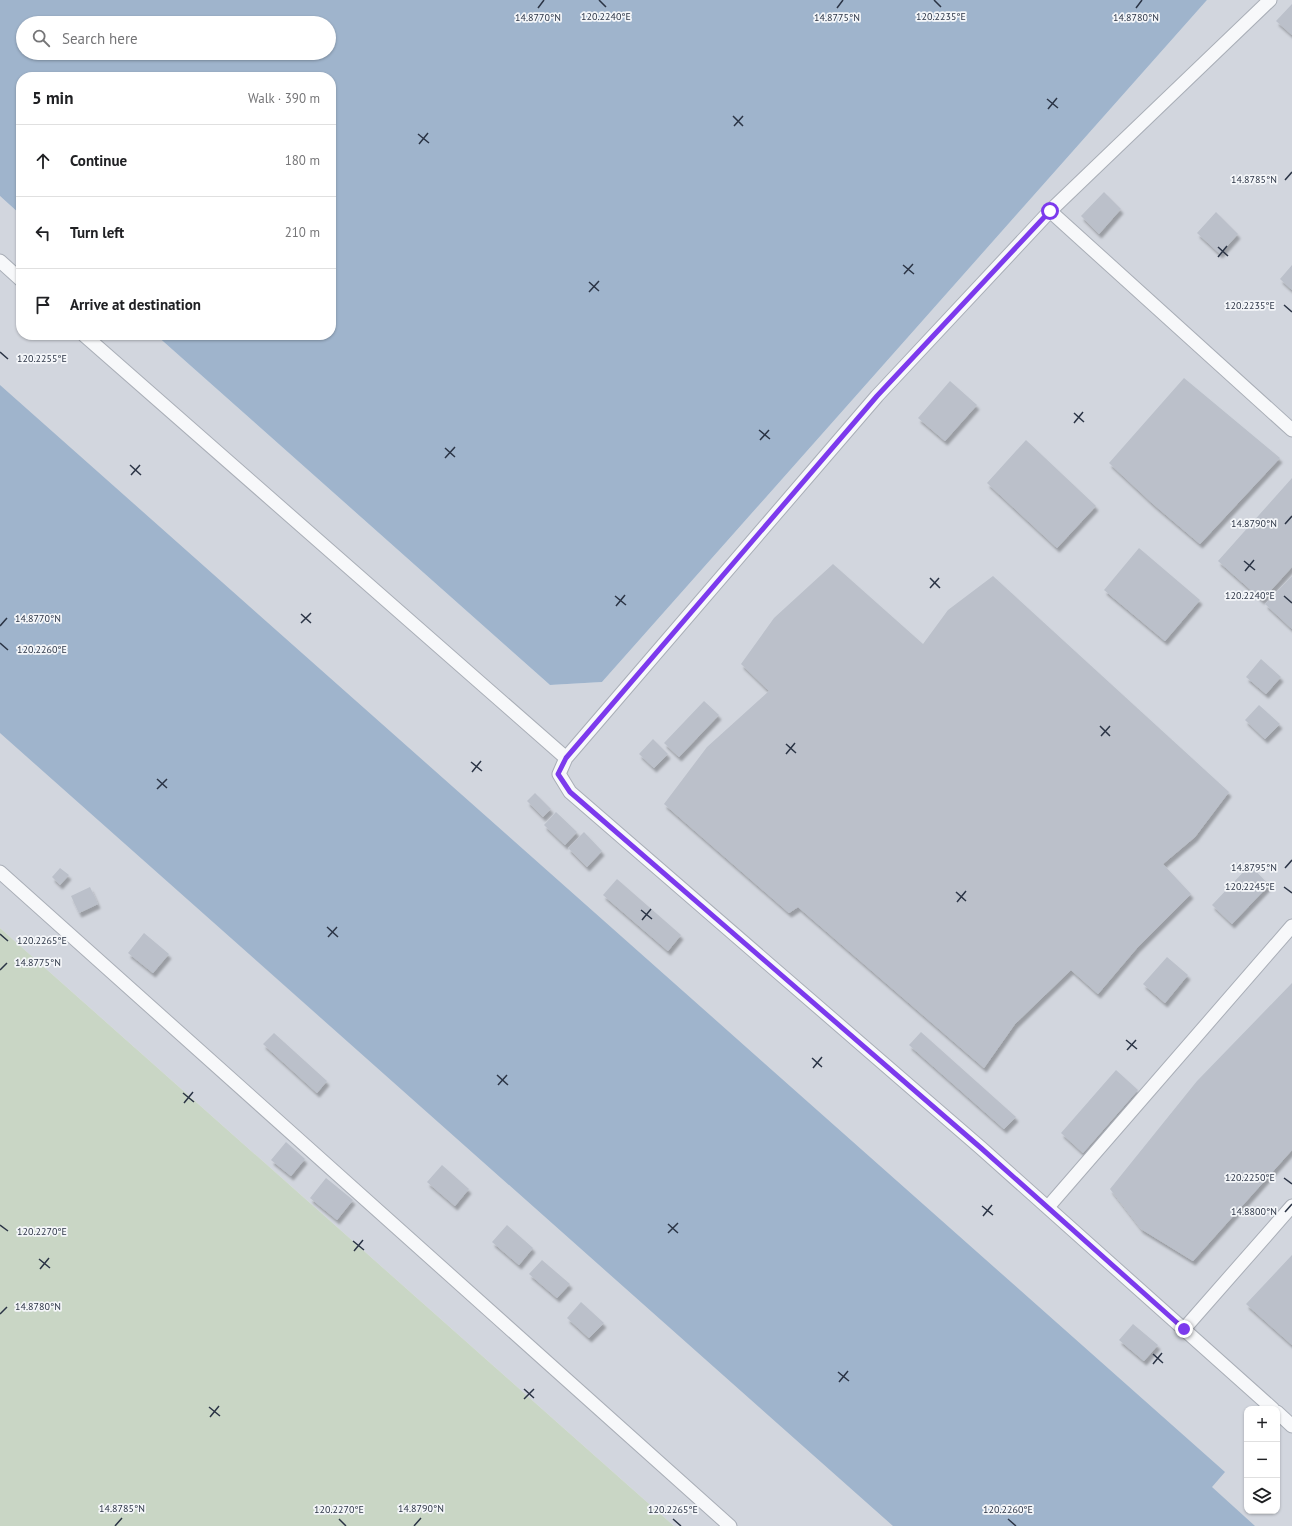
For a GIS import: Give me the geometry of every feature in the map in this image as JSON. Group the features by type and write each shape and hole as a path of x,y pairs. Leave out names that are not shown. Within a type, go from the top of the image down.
{"lane":[{"path":"1270,0 1050,211 877,396 566,758 558,774 570,792 981,1148 1270,1406"},
{"path":"1050,211 1292,430"},
{"path":"0,261 16,275"},
{"path":"90,340 566,758"},
{"path":"0,872 730,1526"},
{"path":"1048,1208 1292,926"},
{"path":"1184,1329 1292,1206"},
{"path":"1280,1415 1292,1426"}],"shaded area":[{"path":"1207,0 1292,0 1292,1526 674,1526 0,928 0,196 16,210 16,340 162,340 550,685 602,682"}],"green space":[{"path":"0,928 674,1526 0,1526"}],"water":[{"path":"0,0 1207,0 602,682 550,685 162,340 336,340 336,72 16,72 16,210 0,196"},
{"path":"0,385 1225,1472 1212,1487 1255,1526 893,1526 0,733"}],"building":[{"path":"1292,4 1292,35 1276,21"},
{"path":"1104,192 1121,209 1099,234 1081,216"},
{"path":"1216,212 1238,234 1220,254 1197,233"},
{"path":"1292,265 1292,290 1280,279"},
{"path":"1184,378 1280,458 1200,544 1153,504 1109,463"},
{"path":"950,381 977,405 945,441 918,418"},
{"path":"1026,440 1096,506 1057,548 987,483"},
{"path":"1292,478 1292,567 1262,600 1218,561"},
{"path":"1139,548 1200,600 1165,641 1104,590"},
{"path":"833,564 923,644 948,610 993,576 1229,792 1195,837 1163,864 1191,894 1137,948 1098,994 1071,970 1015,1024 984,1068 798,907 789,913 664,804 707,747 769,691 741,664 774,618"},
{"path":"1292,576 1292,629 1265,604"},
{"path":"1261,659 1281,677 1266,694 1246,677"},
{"path":"704,701 719,715 679,757 664,743"},
{"path":"1259,705 1280,724 1265,739 1245,720"},
{"path":"653,739 668,754 654,768 639,754"},
{"path":"535,793 551,809 543,817 527,801"},
{"path":"556,812 577,832 565,845 544,825"},
{"path":"584,832 602,851 587,867 568,848"},
{"path":"1250,865 1269,885 1232,924 1212,905"},
{"path":"60,868 69,875 60,885 52,877"},
{"path":"617,879 681,935 668,951 603,895"},
{"path":"90,887 98,904 79,913 71,896"},
{"path":"144,933 169,954 153,973 128,953"},
{"path":"1167,957 1188,975 1165,1003 1143,984"},
{"path":"1292,983 1292,1150 1193,1261 1141,1229 1110,1189 1197,1081"},
{"path":"921,1032 1016,1117 1004,1129 909,1045"},
{"path":"274,1033 327,1081 317,1093 263,1044"},
{"path":"1116,1070 1138,1090 1083,1153 1061,1133"},
{"path":"286,1142 305,1159 291,1176 271,1160"},
{"path":"442,1165 469,1189 455,1206 427,1182"},
{"path":"326,1178 353,1200 337,1220 310,1198"},
{"path":"507,1225 533,1248 519,1265 492,1242"},
{"path":"1292,1255 1292,1345 1246,1304"},
{"path":"542,1260 570,1284 557,1298 529,1274"},
{"path":"581,1302 604,1323 589,1338 567,1318"},
{"path":"1133,1324 1158,1345 1144,1361 1119,1340"}],"route":[{"path":"1050,211 877,396 566,758 558,774 570,792 981,1148 1184,1329"}]}
